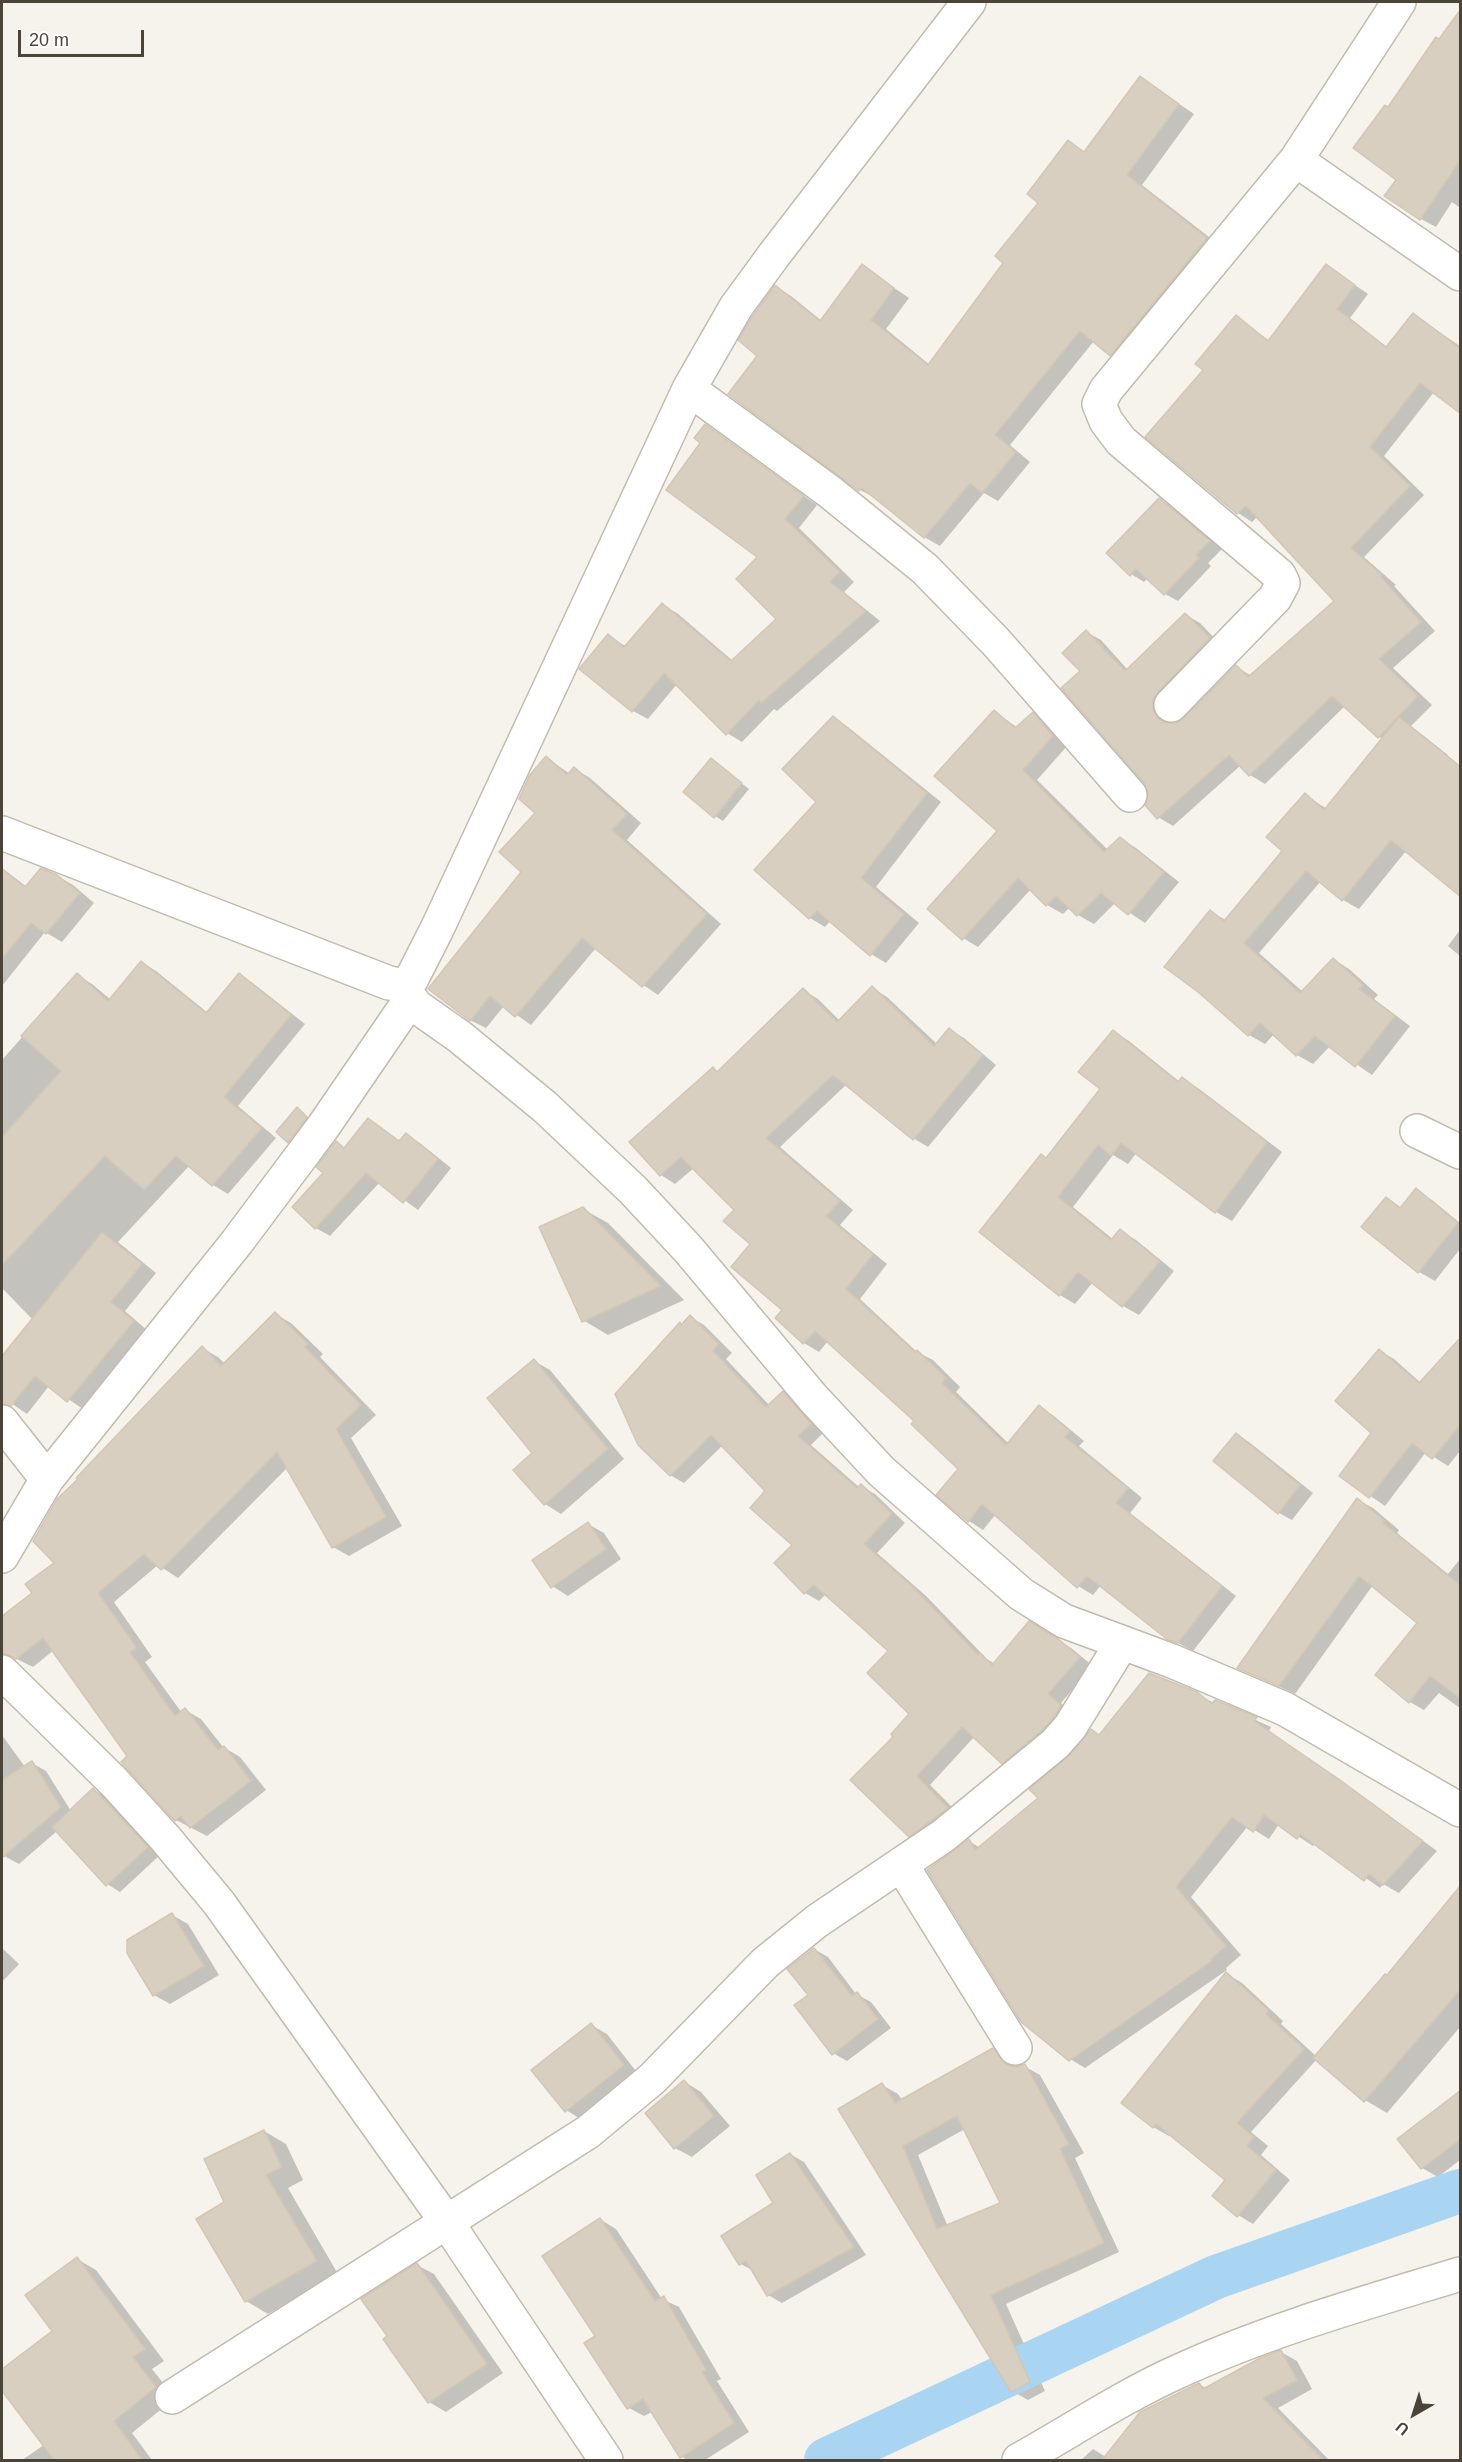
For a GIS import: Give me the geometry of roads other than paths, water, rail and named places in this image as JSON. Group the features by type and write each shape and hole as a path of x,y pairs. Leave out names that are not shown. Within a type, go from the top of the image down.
{"street":[{"path":"2,1556 47,1479 244,1233 323,1127 409,993 689,388 725,324 761,272 969,2"},
{"path":"1171,705 1275,598 1283,583 1279,575 1121,441 1106,421 1099,404 1106,390 1296,160 1400,2"},
{"path":"1296,160 1461,274"},
{"path":"689,388 830,492 925,569 996,642 1130,795"},
{"path":"2,833 389,983 409,993 545,1107 633,1190 688,1249 813,1398 880,1471 1021,1594 1064,1621 1172,1661 1285,1709 1461,1810"},
{"path":"1418,1131 1461,1152"},
{"path":"2,1422 47,1479"},
{"path":"172,2397 588,2132 652,2079 765,1963 817,1921 981,1806 1055,1744 1070,1727 1122,1643"},
{"path":"2,1671 114,1782 165,1838 219,1903 446,2221 606,2460"},
{"path":"901,1864 1015,2048"},
{"path":"1018,2460 1175,2373 1228,2350 1328,2314 1461,2274"}],"waterway":[{"path":"826,2460 1216,2277 1460,2191"}]}
